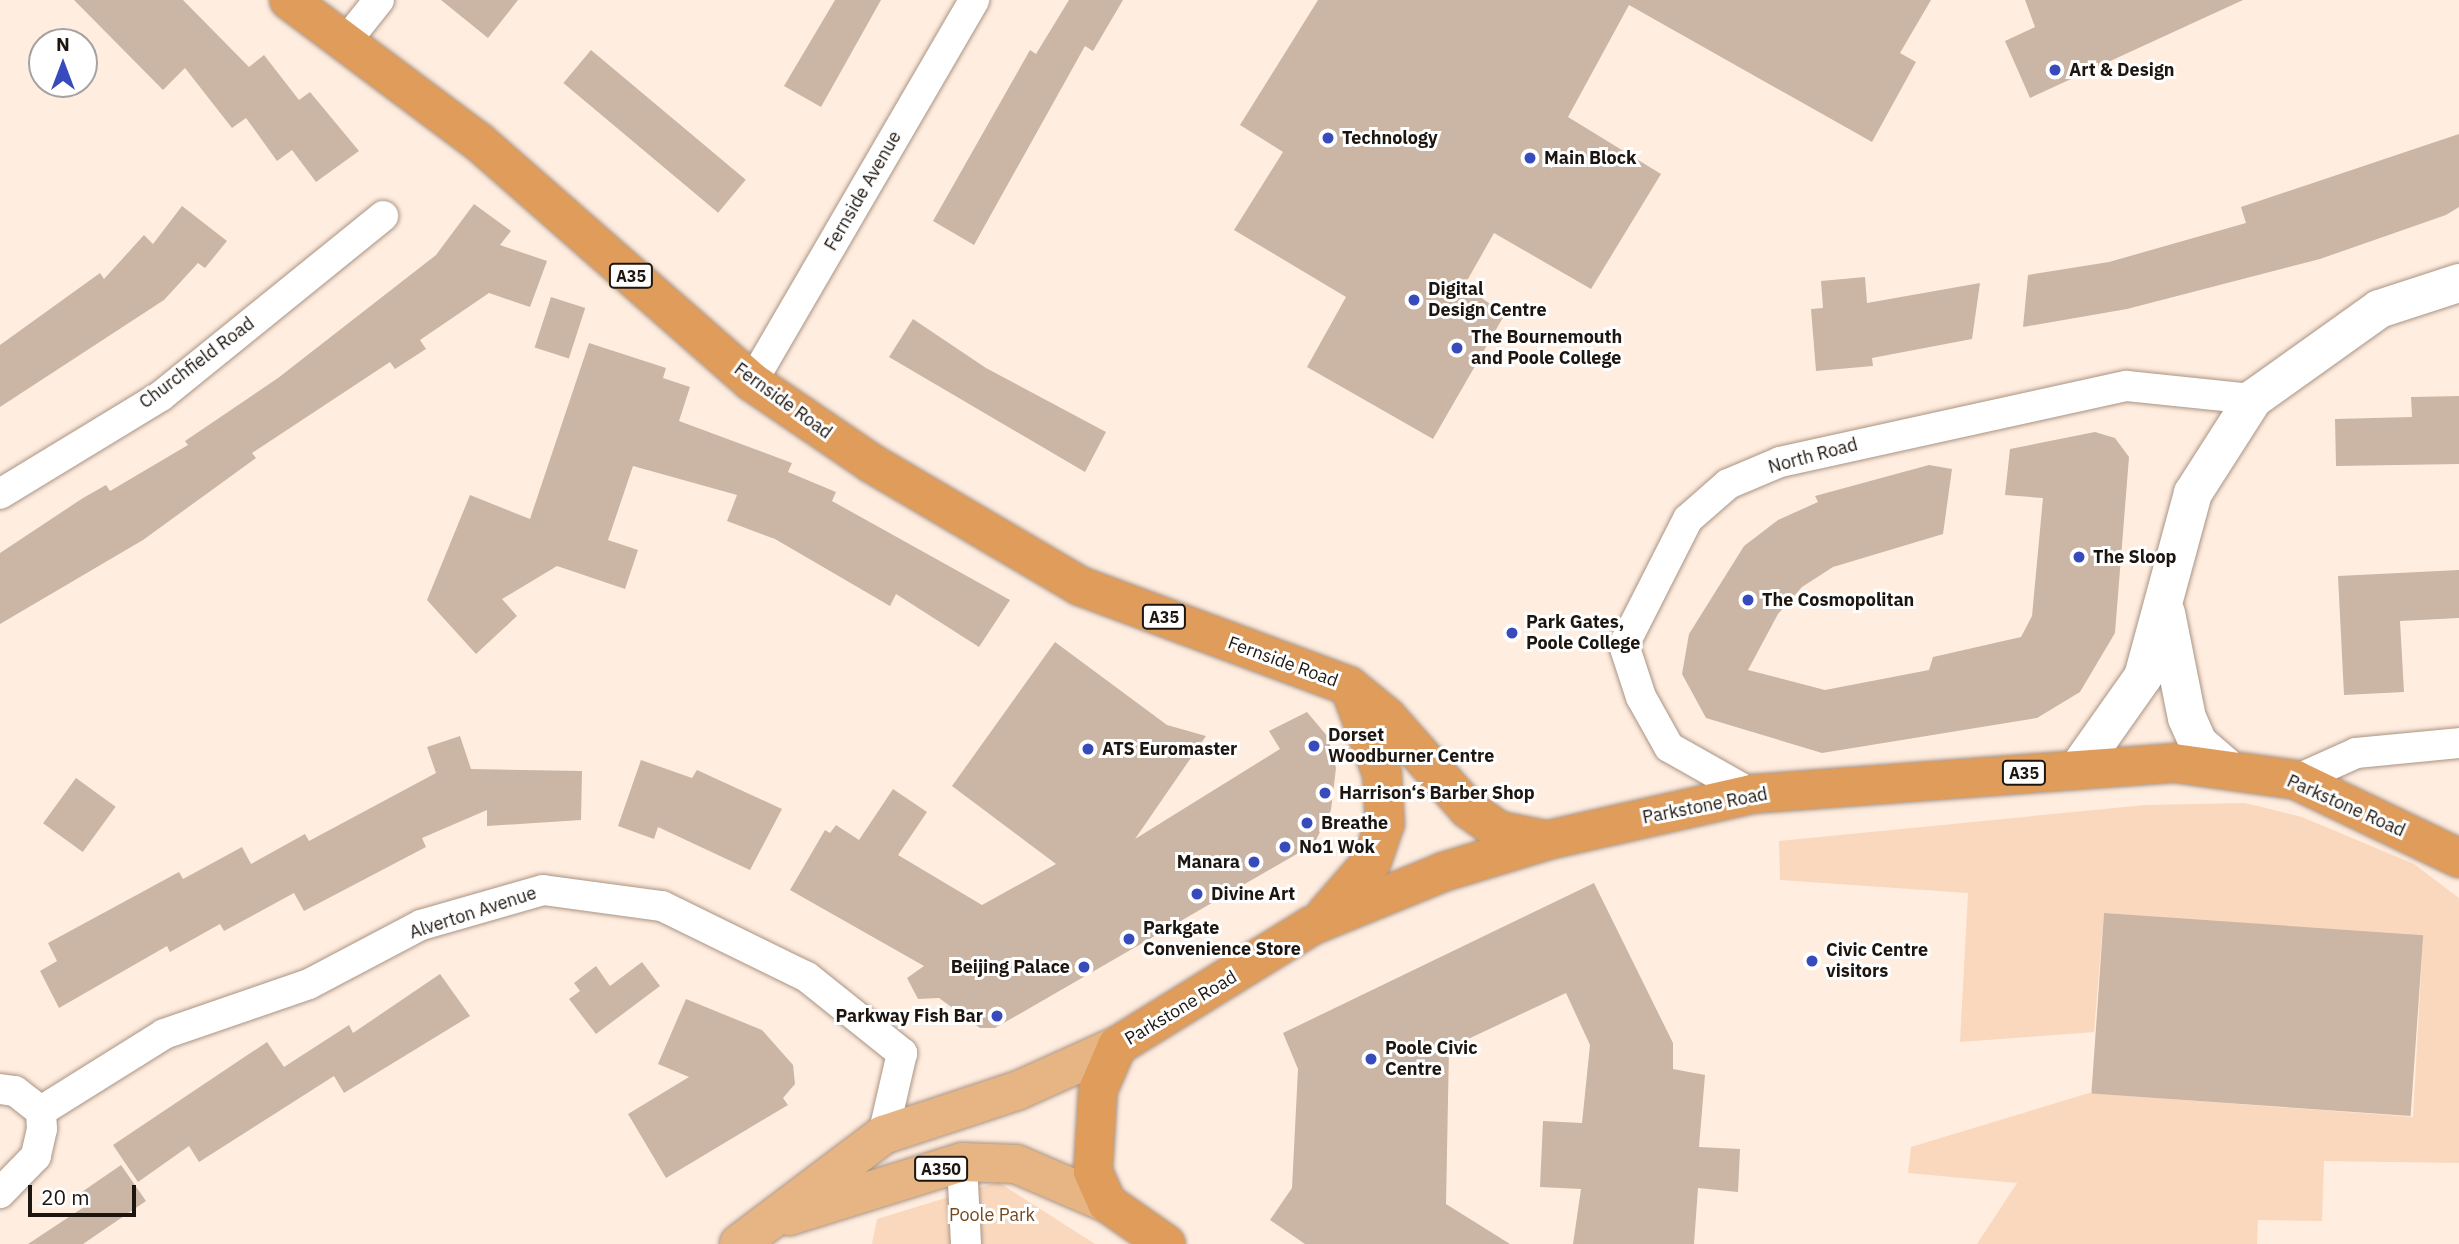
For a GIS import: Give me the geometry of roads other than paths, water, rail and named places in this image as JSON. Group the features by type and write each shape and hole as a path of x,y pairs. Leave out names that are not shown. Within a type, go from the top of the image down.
{"highway":[{"name":"Fernside Road","path":"289,0 347,40 479,142 752,382 996,542 1080,586 1349,686 1387,717 1468,809 1500,831 1548,840"},
{"name":"Fernside Road","path":"1311,926 1347,896 1372,861 1385,824 1382,775 1349,686"},
{"name":"Parkstone Road","path":"1107,1203 1093,1171 1098,1090 1117,1046 1311,926 1443,872 1548,840 1752,794 2078,769 2224,766 2296,780 2414,835"},
{"path":"2414,835 2459,831"},
{"name":"A35","path":"2414,835 2459,858"},
{"path":"1107,1203 1166,1244"}],"main road":[{"name":"Parkstone Road","path":"739,1244 773,1221 883,1135 1020,1090 1117,1046"},
{"name":"Parkstone Road","path":"773,1221 962,1162 1016,1164 1107,1203"}],"street":[{"path":"347,40 379,0"},
{"name":"Fernside Avenue","path":"752,382 974,0"},
{"name":"Churchfield Road","path":"0,494 160,396 383,216"},
{"path":"2078,769 2124,713 2143,677 2193,493 2253,399 2379,309 2459,283"},
{"name":"North Road","path":"1752,794 1669,747 1641,697 1624,645 1688,519 1728,484 1780,462 2127,386 2253,399"},
{"path":"2165,604 2188,718 2198,743 2224,766"},
{"path":"2296,780 2356,753 2459,743"},
{"name":"Alverton Avenue","path":"41,1111 164,1034 310,984 421,925 543,890 662,906 807,977 902,1053 883,1135"},
{"path":"0,1089 15,1091 41,1111 36,1156 0,1193"},
{"path":"962,1162 966,1244"}],"place":[{"name":"Art & Design","path":"2055,70"},
{"name":"Technology","path":"1328,138"},
{"name":"Main Block","path":"1530,158"},
{"name":"Digital Design Centre","path":"1414,300"},
{"name":"The Bournemouth and Poole College","path":"1457,348"},
{"name":"The Sloop","path":"2079,557"},
{"name":"The Cosmopolitan","path":"1748,600"},
{"name":"Park Gates, Poole College","path":"1512,633"},
{"name":"Dorset Woodburner Centre","path":"1314,746"},
{"name":"ATS Euromaster","path":"1088,749"},
{"name":"Harrison‘s Barber Shop","path":"1325,793"},
{"name":"Breathe","path":"1307,823"},
{"name":"No1 Wok","path":"1285,847"},
{"name":"Manara","path":"1254,862"},
{"name":"Divine Art","path":"1197,894"},
{"name":"Parkgate Convenience Store","path":"1129,939"},
{"name":"Civic Centre visitors","path":"1812,961"},
{"name":"Beijing Palace","path":"1084,967"},
{"name":"Parkway Fish Bar","path":"997,1016"},
{"name":"Poole Civic Centre","path":"1371,1059"}],"park label":[{"name":"Poole Park","path":"992,1215"}]}
